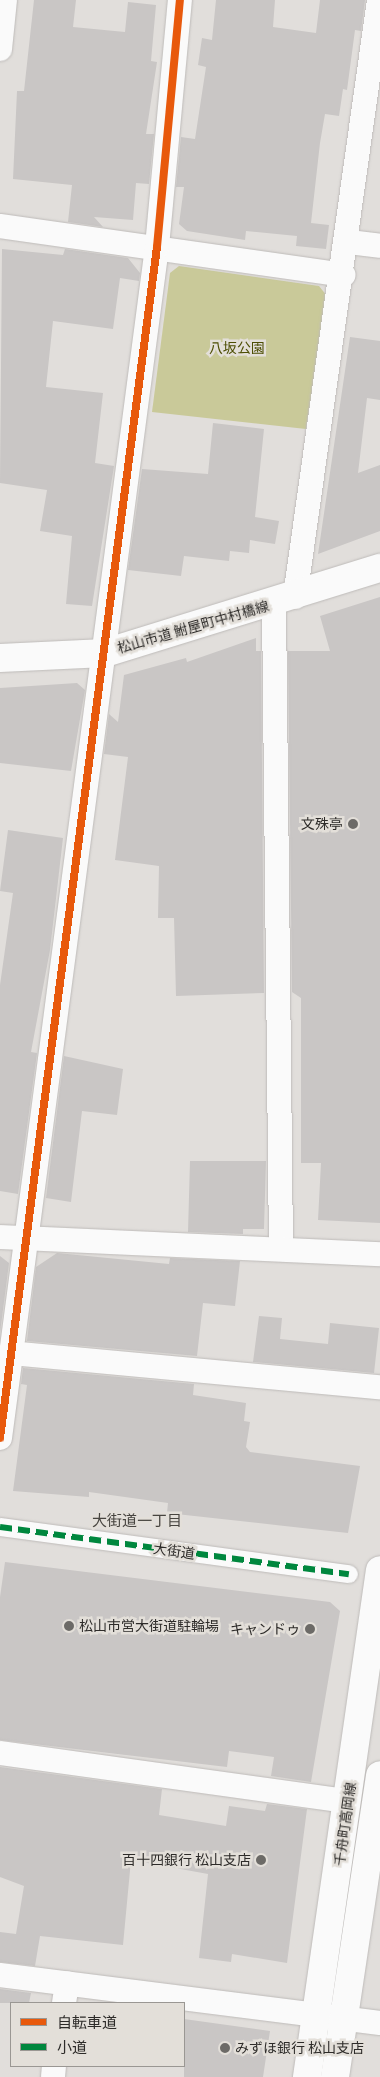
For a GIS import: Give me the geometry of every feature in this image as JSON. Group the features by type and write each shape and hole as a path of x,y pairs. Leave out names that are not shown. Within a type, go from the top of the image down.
{"street":[{"path":"0,50 4,0"},
{"path":"0,1438 158,247 180,0"},
{"path":"281,1247 285,600 344,275 379,0"},
{"path":"0,226 344,275"},
{"path":"349,242 380,246"},
{"name":"松山市道 鮒屋町中村橋線","path":"0,658 105,653 285,600 380,568"},
{"path":"0,1237 281,1247 380,1254"},
{"path":"10,1353 380,1387"},
{"name":"大街道","path":"0,1527 349,1574"},
{"name":"千舟町高岡線","path":"307,2077 380,1570"},
{"path":"0,1753 376,1805"},
{"name":"千舟町高岡線","path":"335,2077 380,1775"},
{"path":"0,1974 65,1993 178,2002"},
{"path":"185,2003 316,2013 380,2023"}],"green space":[{"name":"八坂公園","path":"179,266 319,286 327,296 306,429 152,412 170,273"}],"building":[{"path":"34,0 76,0 73,27 125,32 128,2 156,5 151,61 157,62 146,134 154,134 149,184 136,183 133,220 94,217 103,227 68,222 72,185 13,179 17,91 24,91"},
{"path":"216,0 275,0 273,27 316,33 320,0 365,0 361,31 355,30 347,90 343,89 339,116 325,114 320,143 311,223 329,225 326,249 296,246 297,236 246,231 245,240 187,231 179,224 184,187 176,187 181,137 195,139 206,67 198,65 202,38 212,40"},
{"path":"2,249 63,255 65,249 128,258 140,273 139,281 120,278 113,329 53,321 46,387 103,393 95,463 114,466 92,606 66,604 72,536 40,531 47,490 0,483"},
{"path":"350,337 380,341 380,400 367,398 358,473 380,465 380,531 318,554"},
{"path":"213,423 264,429 255,517 279,521 275,544 250,540 249,553 230,551 229,561 184,556 181,576 128,570 142,469 208,474"},
{"path":"380,597 380,1223 318,1220 321,1163 301,1163 301,998 292,992 288,651 330,651 320,616"},
{"path":"256,638 256,651 261,651 264,993 176,996 174,918 158,918 159,866 115,860 128,757 104,754 109,714 118,722 124,675 186,658 187,662"},
{"path":"77,683 85,690 71,771 0,763 0,688"},
{"path":"8,830 63,838 50,950 31,1052 37,1053 18,1194 0,1191 0,985 13,893 0,891"},
{"path":"64,1056 123,1069 117,1115 82,1111 71,1202 46,1198"},
{"path":"190,1161 266,1161 264,1229 243,1229 243,1234 188,1232"},
{"path":"57,1253 169,1264 170,1258 240,1261 235,1306 203,1303 197,1356 27,1341 36,1267"},
{"path":"0,1256 9,1263 0,1333"},
{"path":"259,1316 282,1318 280,1339 328,1344 330,1323 379,1328 374,1373 253,1362"},
{"path":"23,1368 194,1384 193,1395 246,1403 244,1421 250,1422 246,1447 250,1452 360,1466 348,1533 167,1513 168,1503 89,1492 89,1497 13,1491 27,1385 21,1384"},
{"path":"5,1562 330,1602 340,1611 311,1782 271,1776 274,1757 229,1751 227,1767 0,1740 0,1597"},
{"path":"0,1767 162,1789 159,1815 226,1826 229,1806 265,1811 267,1804 307,1809 287,1963 232,1954 231,1962 199,1958 208,1874 131,1860 123,1945 40,1936 35,1966 0,1962 0,1932 16,1934 24,1886 0,1877"},
{"path":"0,1989 31,1993 29,2002 0,2003"},
{"name":"みずほ銀行 松山支店","path":"185,2019 270,2031 263,2077 184,2077"}],"marked path":[{"path":"0,1527 349,1574"}],"cycle path":[{"path":"0,1438 157,247 180,0"}],"place":[{"name":"文殊亭","path":"353,824"},
{"name":"松山市営大街道駐輪場","path":"69,1626"},
{"name":"キャンドゥ","path":"310,1629"},
{"name":"百十四銀行 松山支店","path":"261,1860"},
{"name":"みずほ銀行 松山支店","path":"225,2048"}],"district":[{"name":"大街道一丁目","path":"137,1521"}]}
